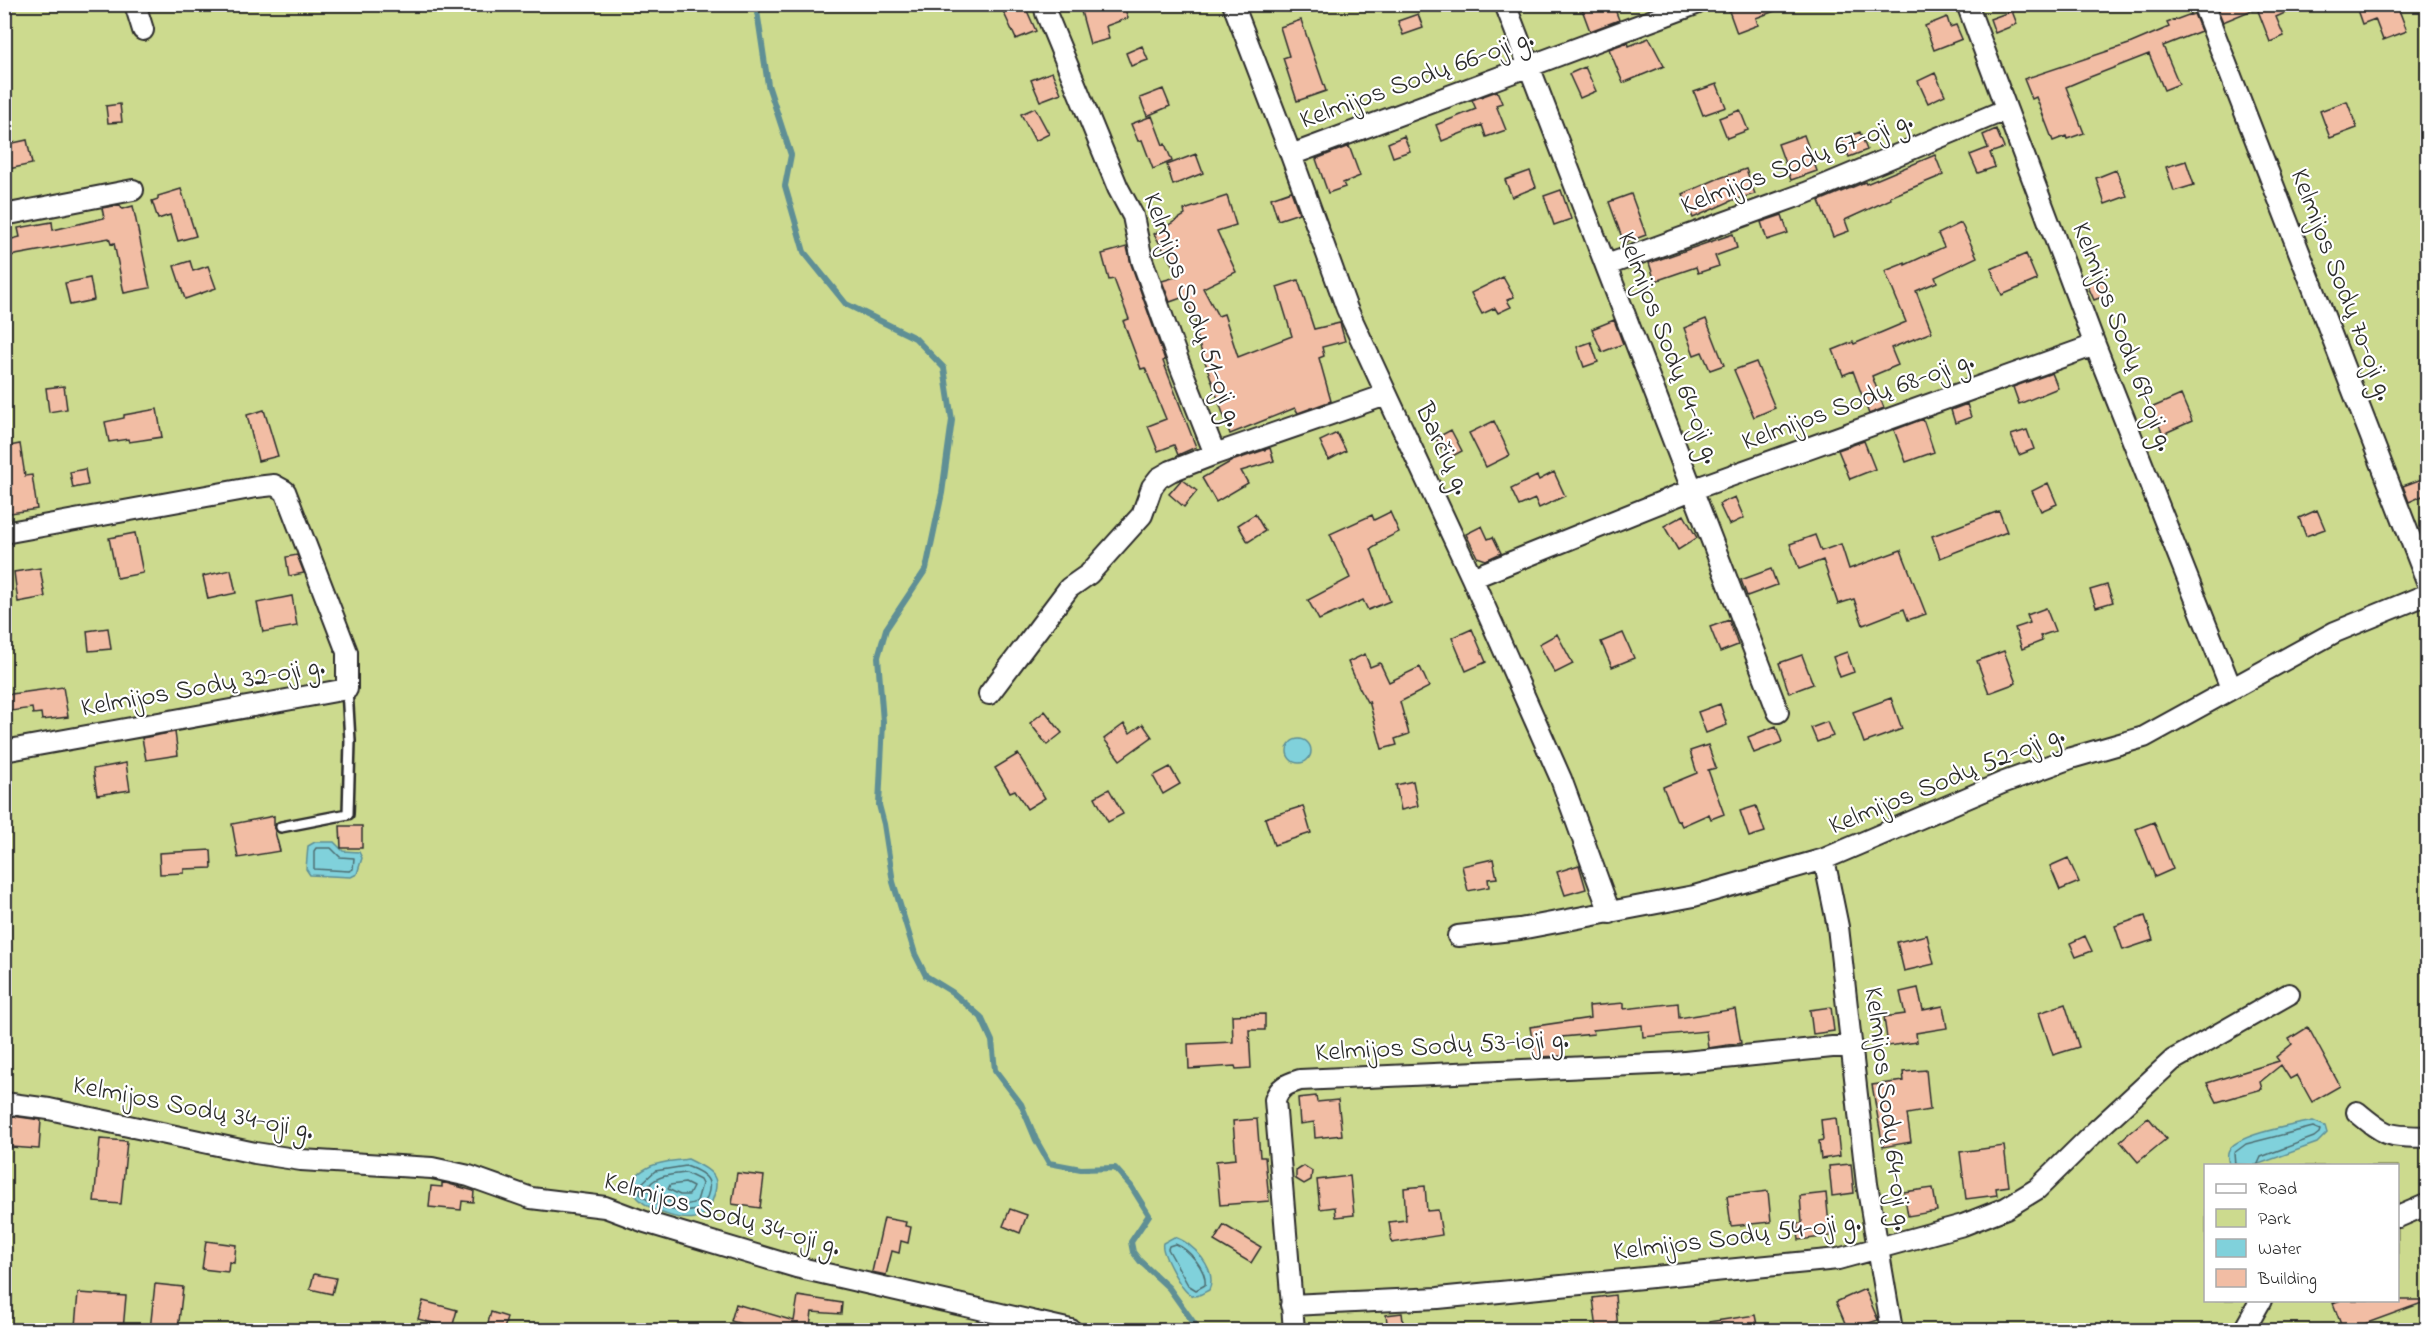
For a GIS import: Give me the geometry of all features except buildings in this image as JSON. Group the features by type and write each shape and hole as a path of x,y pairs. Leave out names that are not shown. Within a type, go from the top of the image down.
{"street":[{"path":"135,4 143,30"},
{"name":"Kelmijos Sodų 51-oji g.","path":"989,694 1069,588 1089,574 1142,515 1152,487 1159,478 1170,471 1215,454 1142,260 1132,216 1114,178 1044,4"},
{"name":"Barčių g.","path":"1233,4 1347,309 1472,578 1561,778 1610,914"},
{"name":"Kelmijos Sodų 64-oji g.","path":"1505,4 1779,712"},
{"name":"Kelmijos Sodų 66-oji g.","path":"1291,156 1696,4"},
{"name":"Kelmijos Sodų 69-oji g.","path":"1967,4 2095,345 2230,688"},
{"name":"Kelmijos Sodų 70-oji g.","path":"2203,4 2427,584"},
{"name":"Kelmijos Sodų 67-oji g.","path":"1607,264 1806,193 2005,110"},
{"path":"4,215 133,190"},
{"name":"Kelmijos Sodų 68-oji g.","path":"1472,578 1694,489 2095,345"},
{"path":"1215,454 1386,395"},
{"name":"Kelmijos Sodų 32-oji g.","path":"4,533 274,485 285,491 289,500 347,652 347,690 4,751"},
{"name":"Kelmijos Sodų 52-oji g.","path":"1458,936 1520,929 1610,914 1694,896 1824,859 2002,783 2071,758 2144,737 2335,632 2427,594"},
{"name":"Kelmijos Sodų 64-oji g.","path":"1824,859 1838,927 1867,1184 1892,1330"},
{"name":"Kelmijos Sodų 54-oji g.","path":"1291,1305 1438,1298 1838,1258 1963,1225 2006,1208 2037,1189 2173,1060 2289,994"},
{"name":"Kelmijos Sodų 53-ioji g.","path":"1294,1330 1275,1100 1278,1092 1287,1084 1300,1080 1675,1063 1852,1046"},
{"name":"Kelmijos Sodų 34-oji g.","path":"4,1103 49,1109 255,1154 301,1160 432,1168 460,1174 531,1198 605,1207 645,1222 796,1267 1071,1330"},
{"path":"2358,1112 2379,1130 2391,1136 2427,1137"},
{"path":"2399,1216 2427,1204"},
{"path":"2244,1330 2260,1302"}],"lane":[{"path":"281,827 348,814 350,741 347,690"}],"green space":[{"path":"5,5 2427,5 2427,1330 5,1330"}],"water":[{"path":"1299,739 1304,740 1310,746 1310,756 1304,762 1299,763 1294,762 1288,756 1287,751 1288,746 1294,740"},
{"path":"315,842 334,842 343,851 359,852 362,858 357,874 351,877 310,875 306,869 308,846"},
{"path":"2313,1121 2325,1126 2327,1133 2317,1143 2259,1164 2229,1164 2227,1155 2234,1144 2267,1131"},
{"path":"688,1159 707,1169 715,1179 715,1192 708,1212 695,1218 669,1215 643,1203 635,1194 632,1185 637,1175 655,1164"},
{"path":"1174,1237 1196,1251 1207,1266 1211,1282 1209,1290 1200,1295 1193,1296 1187,1292 1168,1262 1163,1243"}],"waterway":[{"path":"756,4 768,85 791,155 785,186 804,252 846,304 915,338 944,368 952,420 942,493 926,569 886,629 878,657 883,722 879,805 893,882 915,954 926,976 952,992 981,1017 992,1041 995,1070 1021,1104 1036,1140 1049,1163 1081,1169 1115,1168 1131,1186 1149,1215 1131,1242 1133,1252 1169,1288 1197,1330"}]}
